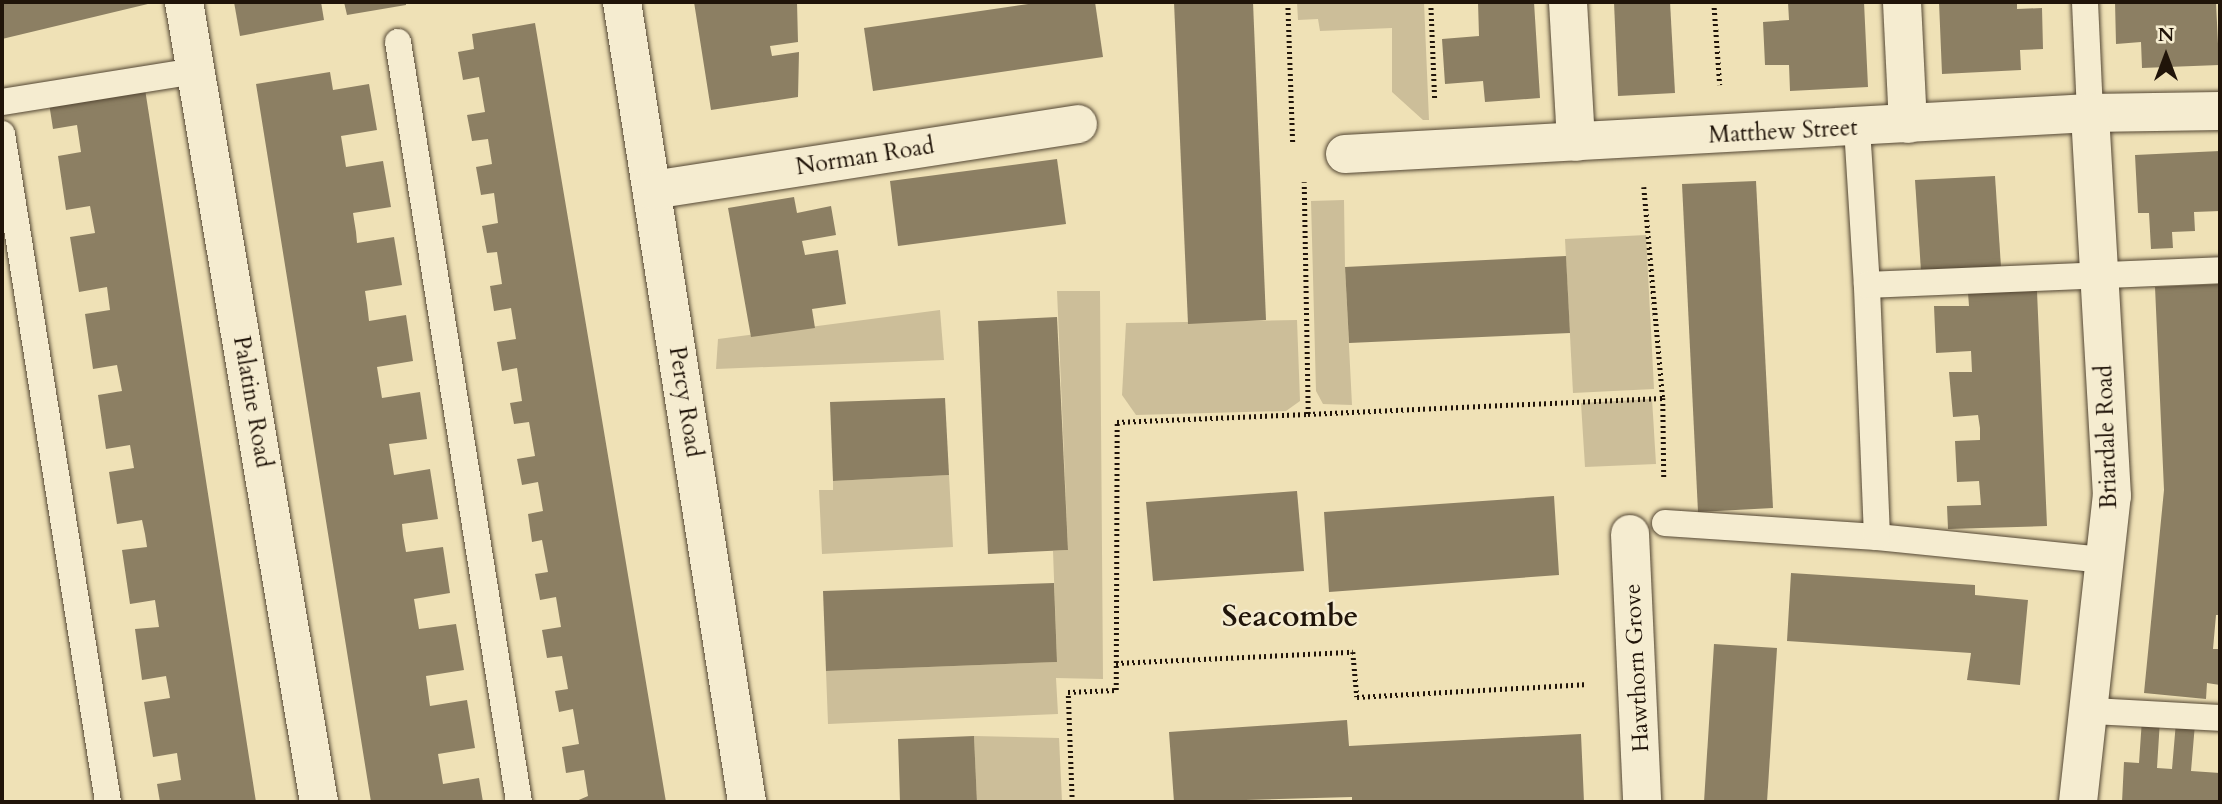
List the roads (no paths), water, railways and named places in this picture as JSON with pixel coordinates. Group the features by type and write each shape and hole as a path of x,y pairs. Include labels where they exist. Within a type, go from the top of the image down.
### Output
{"street":[{"name":"Palatine Road","path":"184,2 319,802"},
{"name":"Percy Road","path":"622,2 747,802"},
{"path":"1568,2 1576,142"},
{"path":"1902,2 1908,124"},
{"name":"Matthew Street","path":"1345,154 1640,141 2090,113 2220,111"},
{"name":"Briardale Road","path":"2078,802 2092,711 2112,496 2090,113"},
{"name":"Norman Road","path":"652,190 1078,124"},
{"name":"Hawthorn Grove","path":"1642,802 1640,681 1648,529"}],"lane":[{"path":"2085,2 2090,113"},
{"path":"398,42 520,802"},
{"path":"2,102 196,71"},
{"path":"1857,128 1867,285 1877,537"},
{"path":"2,134 108,802"},
{"path":"1867,285 2220,270"},
{"path":"1648,529 1877,537 2105,560"},
{"path":"2092,711 2220,718"}],"district":[{"name":"Seacombe","path":"1290,617"}]}
